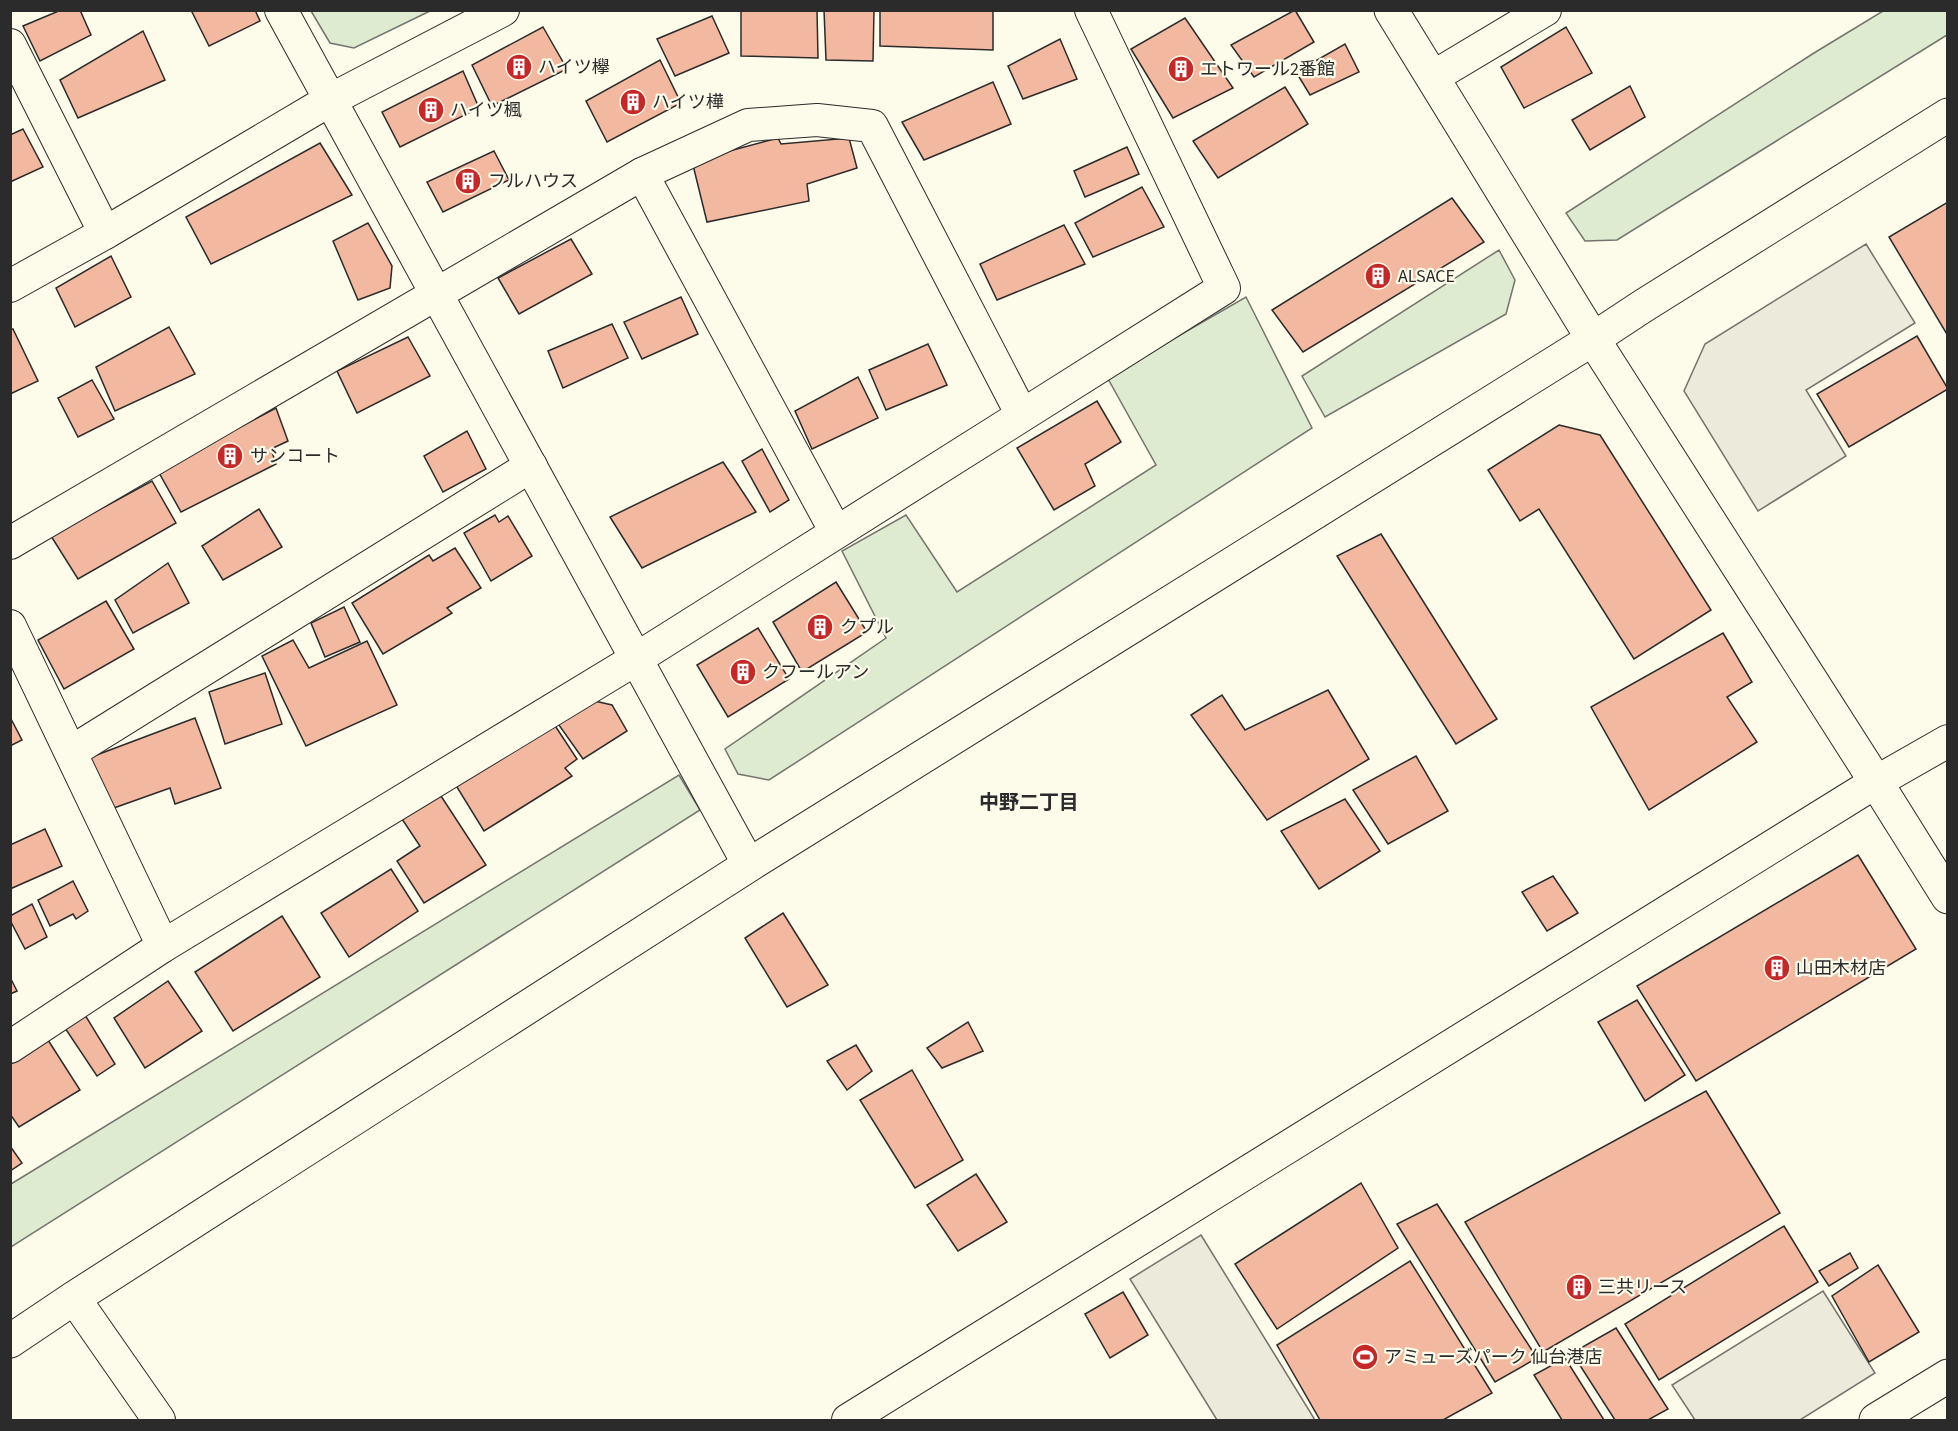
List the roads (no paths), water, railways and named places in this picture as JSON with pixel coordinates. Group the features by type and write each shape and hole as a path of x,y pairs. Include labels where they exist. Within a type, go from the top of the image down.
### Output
{"street":[{"path":"281,10 749,865"},
{"path":"10,286 105,233 330,100 503,10"},
{"path":"10,1047 163,945 636,659 1224,288 1091,10"},
{"path":"1391,10 1593,339 1947,897"},
{"path":"1432,77 1545,10"},
{"path":"10,45 105,233"},
{"path":"10,1341 749,865 1593,339 1947,115"},
{"path":"10,543 642,174 748,125 817,120 872,126 1022,415"},
{"path":"642,174 836,532"},
{"path":"71,752 531,466"},
{"path":"10,626 163,945"},
{"path":"848,1420 1876,782 1947,741"},
{"path":"74,1298 159,1420"},
{"path":"1876,1420 1947,1376"}],"place":[{"name":"ハイツ欅","path":"519,67"},
{"name":"エトワール2番館","path":"1181,69"},
{"name":"ハイツ樺","path":"633,102"},
{"name":"ハイツ楓","path":"431,110"},
{"name":"フルハウス","path":"468,181"},
{"name":"ALSACE","path":"1378,276"},
{"name":"サンコート","path":"230,456"},
{"name":"クプル","path":"820,627"},
{"name":"クフールアン","path":"743,672"},
{"name":"山田木材店","path":"1777,968"},
{"name":"三共リース","path":"1579,1287"},
{"name":"アミューズパーク 仙台港店","path":"1365,1357"}],"district":[{"name":"中野二丁目","path":"1029,802"}]}
